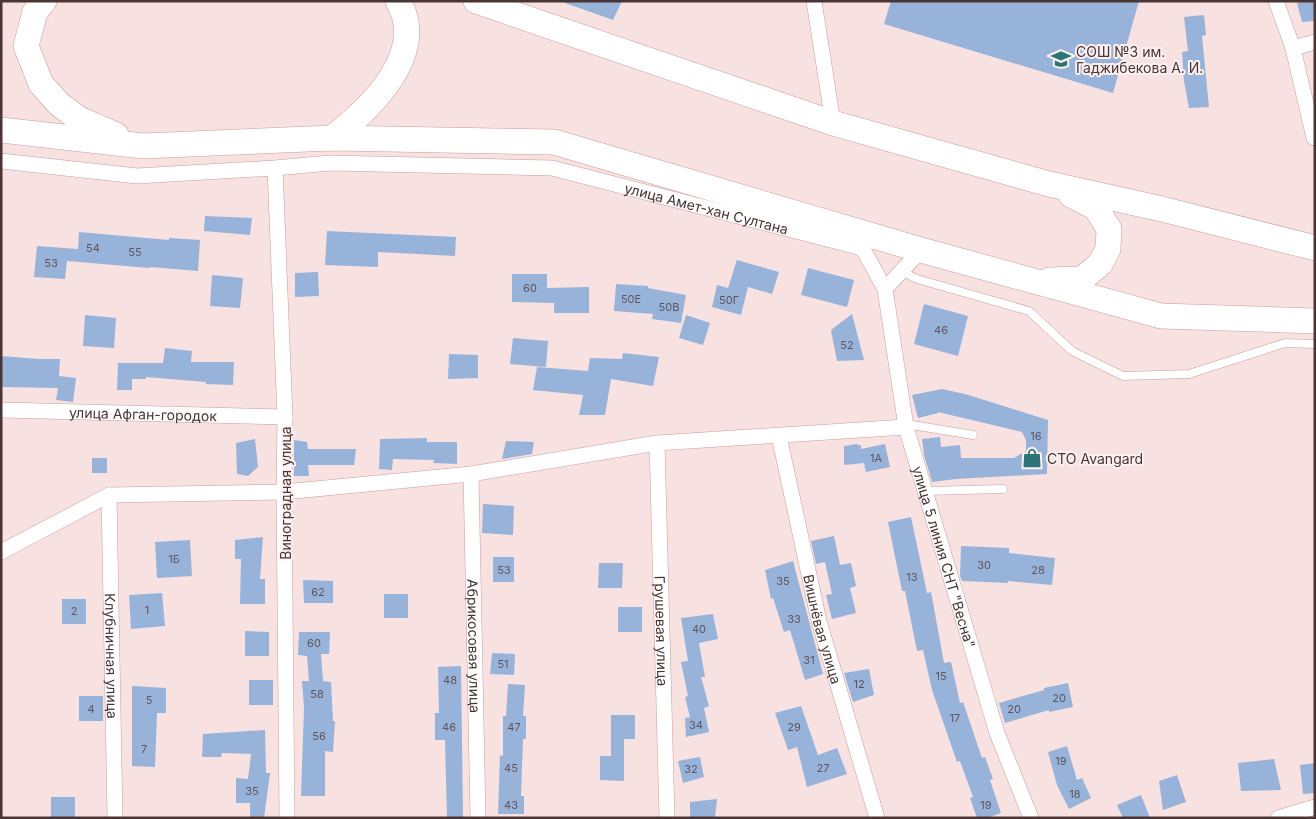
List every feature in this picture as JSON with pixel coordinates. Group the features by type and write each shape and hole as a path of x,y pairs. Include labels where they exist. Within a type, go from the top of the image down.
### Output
{"main road":[{"path":"44,1 35,12 26,46 40,84 59,104 79,119 143,146"},
{"path":"332,138 371,104 390,81 394,73 406,48 408,23 398,1"},
{"path":"476,1 833,123 1049,184 1162,209 1315,248"},
{"path":"1,130 143,146 332,138 554,142 858,239 920,250 1160,316 1315,321"},
{"path":"1030,280 1082,279 1100,264 1108,249 1109,229 1096,208 1049,184"}],"street":[{"path":"814,1 833,123"},
{"path":"1276,1 1293,48 1314,138"},
{"path":"1293,48 1315,42"},
{"name":"улица Амет-хан Султана","path":"1,161 137,176 330,163 552,168 858,239"},
{"name":"Виноградная улица","path":"275,168 286,417 284,492 287,818"},
{"name":"улица 5 линия СНТ \"Весна\"","path":"858,239 885,290 906,425 997,733 1031,818"},
{"path":"885,290 920,250"},
{"name":"улица Афган-городок","path":"1,410 286,417"},
{"path":"1,552 109,495 284,492 471,474 657,443 780,436 906,425"},
{"name":"Вишнёвая улица","path":"780,436 819,621 877,818"},
{"name":"Грушевая улица","path":"657,443 667,818"},
{"name":"Абрикосовая улица","path":"471,474 478,818"},
{"name":"Клубничная улица","path":"109,495 115,818"},
{"path":"1278,818 1310,811"}],"lane":[{"path":"901,271 917,279 1029,311 1072,351 1123,376 1189,374 1285,343 1315,344"},
{"path":"906,425 973,435"},
{"path":"926,491 1003,489"}],"building":[{"path":"565,1 622,1 613,20 565,3"},
{"name":"СОШ №3 им. Гаджибекова А. И.","path":"891,1 1139,1 1113,93 884,24"},
{"path":"1315,1 1315,21 1302,22 1297,3"},
{"path":"1204,15 1206,35 1202,36 1209,107 1189,108 1184,81 1182,52 1188,51 1184,17"},
{"path":"205,216 252,218 250,235 204,231"},
{"path":"327,231 456,237 455,256 378,252 378,267 325,265"},
{"path":"79,232 169,240 169,238 200,240 198,271 67,261 65,279 34,277 37,246 78,249"},
{"path":"737,260 779,272 772,294 748,287 741,315 712,307 717,285 728,288"},
{"path":"808,268 854,280 847,307 801,295"},
{"path":"318,272 319,296 295,297 295,273"},
{"path":"512,274 547,274 547,288 589,287 589,313 554,313 554,303 512,302"},
{"path":"212,275 243,278 240,308 210,306"},
{"path":"616,284 648,286 648,288 686,295 681,323 652,319 653,314 614,311"},
{"path":"924,304 968,316 958,356 914,344"},
{"path":"852,314 864,360 837,361 831,330"},
{"path":"85,315 116,318 114,348 83,346"},
{"path":"686,315 710,323 703,345 679,338"},
{"path":"513,338 548,341 546,367 510,364"},
{"path":"165,348 192,351 191,362 234,362 233,385 146,377 146,379 132,379 132,390 117,390 118,363 163,363"},
{"path":"623,353 659,357 653,386 611,379 605,415 579,415 583,395 533,390 537,367 588,371 590,358 622,359"},
{"path":"449,354 478,355 478,378 448,379"},
{"path":"1,356 60,359 59,376 76,378 73,402 56,400 58,388 1,387"},
{"path":"942,389 965,394 1048,420 1047,474 932,482 924,455 922,439 940,437 941,447 960,445 961,458 1014,458 1026,451 1026,440 1022,432 938,412 918,418 912,395"},
{"path":"427,438 427,442 457,442 457,464 433,463 434,460 393,459 392,470 379,469 380,439"},
{"path":"255,439 258,467 248,476 237,474 236,443"},
{"path":"294,440 307,442 308,449 356,449 354,465 308,465 309,476 294,476"},
{"path":"506,441 534,442 532,454 502,459"},
{"path":"885,444 890,467 866,472 864,463 844,465 844,446 861,445 861,449"},
{"path":"92,458 107,458 107,473 92,473"},
{"path":"483,504 514,506 513,535 482,533"},
{"path":"911,517 927,593 931,592 944,663 951,662 960,703 963,702 982,758 985,757 993,779 990,780 1001,813 987,818 977,818 970,798 973,797 960,761 957,762 932,690 923,650 917,651 888,522"},
{"path":"834,536 840,565 851,563 856,586 850,588 856,613 832,619 826,595 832,594 825,562 816,564 811,541"},
{"path":"263,537 260,579 265,579 265,604 240,604 241,559 235,559 235,540"},
{"path":"190,540 192,576 157,578 155,542"},
{"path":"961,546 1009,548 1009,553 1055,558 1052,585 1008,581 1008,583 962,581 960,576"},
{"path":"493,557 514,557 514,582 493,582"},
{"path":"793,561 823,674 805,680 790,630 784,632 773,598 771,599 765,570"},
{"path":"599,563 623,563 622,588 598,588"},
{"path":"303,580 333,581 333,603 304,603"},
{"path":"162,593 165,626 131,629 129,595"},
{"path":"384,594 408,594 408,618 384,618"},
{"path":"62,599 86,599 86,624 62,624"},
{"path":"618,607 642,607 642,632 618,632"},
{"path":"713,614 718,639 699,643 705,677 701,677 709,706 704,708 709,732 686,737 685,718 690,717 685,697 688,696 681,662 688,661 681,618"},
{"path":"245,631 269,632 269,656 245,656"},
{"path":"299,632 330,632 329,654 321,654 323,681 331,682 333,721 335,721 333,752 325,751 325,796 301,796 304,708 302,681 309,681 307,656 298,655"},
{"path":"492,653 515,654 514,675 490,674"},
{"path":"461,666 463,818 447,818 445,740 435,740 435,713 439,713 438,667"},
{"path":"869,669 874,695 853,702 844,673"},
{"path":"249,680 273,680 273,705 249,705"},
{"path":"1068,683 1073,707 1049,712 1049,710 1005,723 999,703 1044,690 1044,688"},
{"path":"508,684 525,685 523,716 526,716 526,739 523,739 521,796 524,796 524,814 498,814 500,755 503,756 503,716 506,716"},
{"path":"132,686 166,688 166,713 157,713 155,767 132,766"},
{"path":"79,696 103,696 103,721 79,721"},
{"path":"801,706 818,755 837,748 847,774 807,787 797,747 788,750 775,713"},
{"path":"611,715 635,715 635,739 624,739 624,781 600,780 600,756 611,756"},
{"path":"265,730 266,773 270,773 264,818 250,818 250,803 236,803 236,778 248,779 251,754 222,753 221,757 202,757 203,734"},
{"path":"1067,746 1077,780 1082,778 1091,798 1069,809 1057,785 1048,752"},
{"path":"700,757 704,777 683,783 678,761"},
{"path":"1274,759 1281,790 1241,791 1238,763"},
{"path":"1315,763 1315,793 1303,794 1300,765"},
{"path":"1177,775 1186,802 1163,810 1159,781"},
{"path":"1141,795 1150,818 1123,818 1117,805"},
{"path":"51,797 75,797 75,818 51,818"},
{"path":"717,799 715,818 690,818 690,802"}],"place":[{"name":"СОШ №3 им. Гаджибекова А. И.","path":"1061,59"},
{"name":"СТО Avangard","path":"1032,458"}]}
